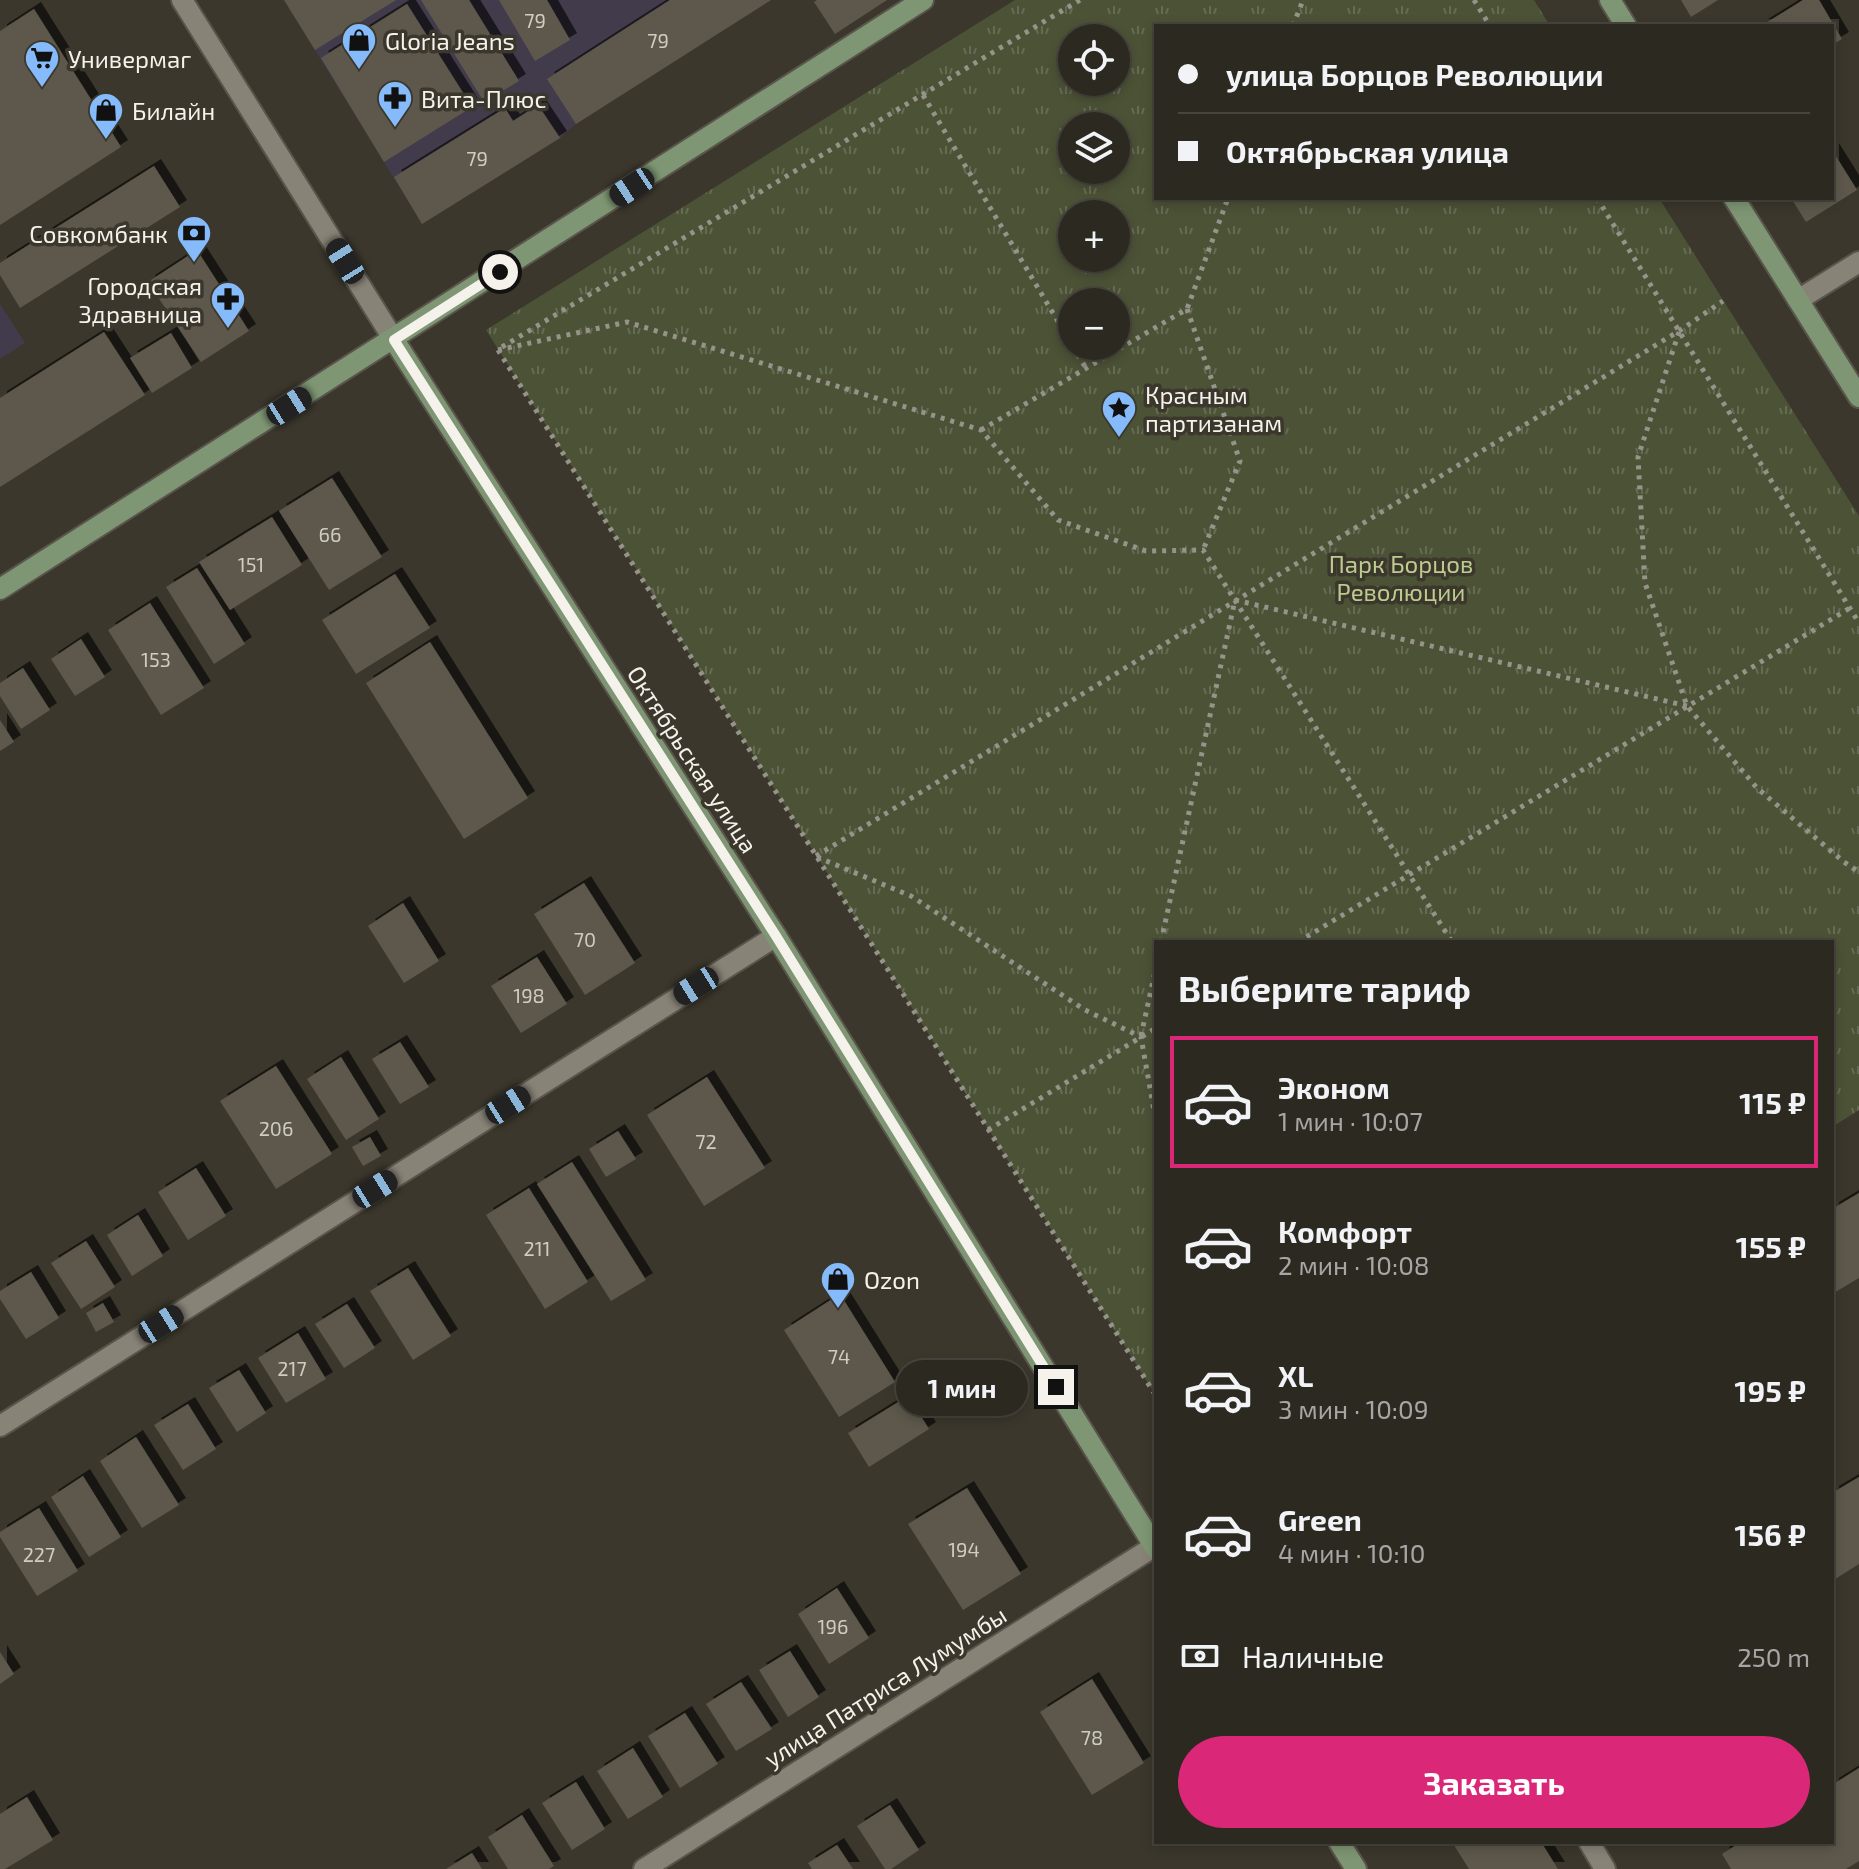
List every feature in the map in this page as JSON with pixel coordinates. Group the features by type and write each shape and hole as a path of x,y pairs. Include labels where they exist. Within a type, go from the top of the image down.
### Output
{"main road":[{"path":"0,589 923,0"},
{"path":"1610,0 1625,24"},
{"path":"1735,200 1859,397"},
{"name":"Октябрьская улица","path":"394,340 776,936 1154,1546"},
{"path":"1340,1844 1356,1869"}],"street":[{"name":"Октябрьская улица","path":"182,0 394,340"},
{"path":"1798,300 1859,262"},
{"path":"0,1426 776,936"},
{"name":"улица Патриса Лумумбы","path":"644,1869 1154,1549"},
{"path":"1590,1844 1605,1869"}],"path":[{"path":"498,350 1080,0"},
{"path":"1294,24 1303,0"},
{"path":"1474,0 1489,24"},
{"path":"923,95 1058,322"},
{"path":"981,430 1187,309 1227,200"},
{"path":"1598,200 1859,623"},
{"path":"816,856 1679,331 1723,301"},
{"path":"1187,309 1240,461 1203,550"},
{"path":"498,350 627,322 981,430 1058,520 1146,551 1203,550"},
{"path":"1679,331 1638,457 1645,583 1687,706 1757,788 1859,872"},
{"path":"498,350 1154,1393"},
{"path":"1081,360 1086,368"},
{"path":"1203,550 1451,940"},
{"path":"1235,600 1687,706"},
{"path":"1161,940 1235,600"},
{"path":"1301,940 1850,608"},
{"path":"816,856 911,896 1085,1010 1141,1037"},
{"path":"1154,976 1141,1037 1154,1111"},
{"path":"988,1130 1154,1029"}],"shaded area":[{"path":"284,0 771,0 422,224"},
{"path":"0,304 25,343 0,359"}],"green space":[{"name":"Парк Борцов Революции","path":"1015,0 1534,0 1549,24 1154,24 1154,200 1660,200 1859,516 1859,1110 1834,1126 1834,940 1154,940 1154,1393 486,330"}],"building":[{"path":"284,0 396,0 315,50"},
{"path":"421,0 469,0 519,81 484,102"},
{"path":"499,0 547,0 570,40 535,61"},
{"path":"670,0 771,0 576,124 547,79"},
{"path":"887,0 835,34 814,2"},
{"path":"1681,0 1718,0 1691,17"},
{"path":"1803,0 1819,0 1833,24 1764,24"},
{"path":"407,4 472,107 384,162 321,58"},
{"name":"Универмаг","path":"34,9 121,147 0,225 0,31"},
{"path":"1834,25 1842,39 1834,44"},
{"path":"538,105 560,138 422,224 394,177 505,108 513,121"},
{"path":"1834,153 1857,190 1806,222 1792,200 1834,200"},
{"path":"154,166 180,207 20,308 0,275 0,263"},
{"path":"197,250 249,331 201,362 148,282"},
{"path":"104,332 145,395 0,487 0,398"},
{"path":"171,333 192,368 152,393 130,358"},
{"path":"332,478 382,557 329,590 279,511"},
{"path":"272,517 302,565 230,610 199,562"},
{"path":"197,568 245,644 214,664 166,587"},
{"path":"395,574 430,628 356,674 322,620"},
{"path":"150,603 204,688 161,715 108,630"},
{"path":"81,639 105,677 75,696 51,659"},
{"path":"430,642 528,798 464,839 366,683"},
{"path":"23,668 50,710 21,729 0,696 0,683"},
{"path":"0,720 14,742 0,751"},
{"path":"584,883 635,963 585,995 534,914"},
{"path":"403,903 439,961 404,983 368,926"},
{"path":"537,957 567,1004 521,1033 491,986"},
{"path":"400,1042 429,1087 400,1104 372,1059"},
{"path":"341,1057 379,1119 346,1140 307,1079"},
{"path":"276,1066 332,1154 276,1189 220,1101"},
{"path":"707,1077 765,1168 704,1206 647,1115"},
{"path":"618,1131 636,1159 606,1177 589,1149"},
{"path":"370,1137 381,1156 363,1166 352,1147"},
{"path":"572,1162 646,1280 611,1301 537,1184"},
{"path":"196,1168 226,1216 188,1240 158,1192"},
{"path":"529,1188 588,1282 545,1309 486,1215"},
{"path":"1859,1193 1859,1278 1834,1293 1834,1208"},
{"path":"138,1215 163,1256 132,1276 107,1235"},
{"path":"86,1241 115,1287 81,1309 51,1263"},
{"path":"408,1268 451,1336 413,1360 370,1291"},
{"path":"31,1272 59,1318 26,1339 0,1299 0,1291"},
{"path":"840,1294 895,1382 839,1417 784,1330"},
{"path":"103,1303 114,1322 96,1332 86,1313"},
{"path":"347,1304 375,1348 344,1368 315,1324"},
{"path":"298,1333 326,1379 286,1403 258,1358"},
{"path":"239,1370 266,1413 237,1432 209,1388"},
{"path":"908,1396 929,1429 869,1467 848,1433"},
{"path":"188,1404 216,1449 183,1470 154,1425"},
{"path":"136,1437 179,1505 142,1528 100,1461"},
{"path":"83,1476 121,1537 89,1557 51,1497"},
{"path":"1859,1477 1859,1564 1834,1580 1834,1492"},
{"path":"967,1488 1021,1574 963,1610 908,1524"},
{"path":"39,1508 78,1571 37,1596 0,1537 0,1532"},
{"path":"837,1588 869,1638 829,1664 798,1614"},
{"path":"790,1651 819,1697 788,1717 759,1670"},
{"path":"0,1652 14,1674 0,1684"},
{"path":"1092,1679 1144,1763 1092,1795 1040,1712"},
{"path":"741,1682 772,1729 736,1751 706,1704"},
{"path":"685,1713 718,1764 680,1788 648,1736"},
{"path":"633,1748 663,1797 628,1819 597,1771"},
{"path":"1859,1768 1859,1861 1846,1869 1731,1869 1722,1854 1738,1844 1834,1844 1834,1784"},
{"path":"576,1782 605,1829 572,1850 542,1803"},
{"path":"27,1797 53,1840 5,1869 0,1869 0,1814"},
{"path":"890,1805 919,1850 891,1869 885,1869 857,1826"},
{"path":"522,1815 554,1866 549,1869 508,1869 488,1837"},
{"path":"1453,1844 1542,1844 1558,1869 1469,1869"},
{"path":"837,1845 853,1869 812,1869 808,1863"},
{"path":"472,1853 482,1869 446,1869"}],"place":[{"name":"Gloria Jeans","path":"359,71"},
{"name":"Универмаг","path":"42,89"},
{"name":"Вита-Плюс","path":"395,129"},
{"name":"Билайн","path":"106,141"},
{"name":"Совкомбанк","path":"194,264"},
{"name":"Городская Здравница","path":"228,330"},
{"name":"Красным партизанам","path":"1119,439"},
{"name":"Ozon","path":"838,1310"}],"route":[{"path":"500,272 394,340 776,936 1056,1387"}]}
